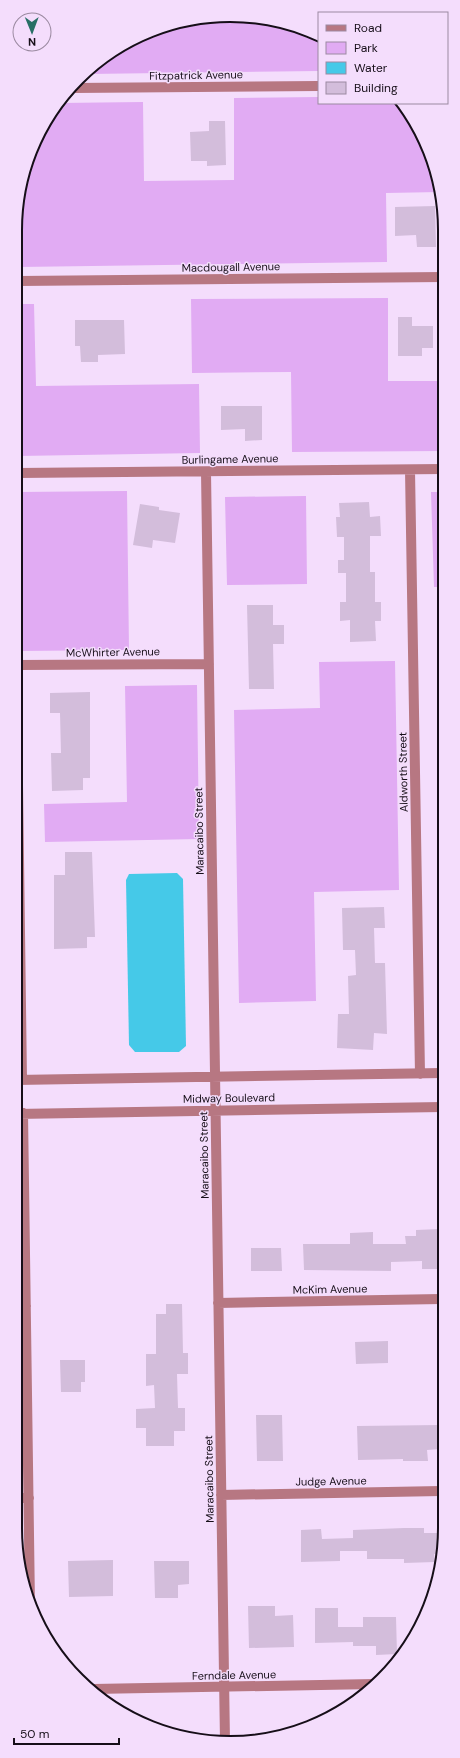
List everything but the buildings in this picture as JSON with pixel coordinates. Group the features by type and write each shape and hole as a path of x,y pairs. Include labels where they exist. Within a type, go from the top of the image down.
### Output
{"street":[{"name":"Fitzpatrick Avenue","path":"79,88 318,86"},
{"name":"Macdougall Avenue","path":"22,281 438,277"},
{"name":"Burlingame Avenue","path":"22,473 438,469"},
{"name":"Aldworth Street","path":"410,470 420,1074"},
{"name":"Maracaibo Street","path":"206,472 225,1736"},
{"name":"McWhirter Avenue","path":"22,665 209,664"},
{"name":"Midway Boulevard","path":"22,1080 438,1073"},
{"name":"Midway Boulevard","path":"22,1114 438,1107"},
{"name":"McKim Avenue","path":"218,1303 438,1299"},
{"path":"22,1330 29,1498 30,1585"},
{"name":"Judge Avenue","path":"221,1495 438,1491"},
{"path":"22,1498 29,1498"},
{"name":"Ferndale Avenue","path":"98,1689 367,1684"}],"green space":[{"path":"216,22 244,22 271,26 297,33 318,41 318,71 93,74 114,57 138,43 176,29"},
{"path":"318,97 318,104 396,104 417,138 427,163 434,192 386,193 387,262 22,267 22,216 29,176 43,138 65,103 143,102 144,181 234,180 234,98"},
{"path":"388,298 388,381 438,381 438,451 292,452 291,372 192,373 191,299"},
{"path":"22,304 34,304 36,386 199,384 200,453 22,456"},
{"path":"127,491 129,650 22,651 22,492"},
{"path":"431,492 438,492 438,587 434,587"},
{"path":"306,496 307,584 227,585 225,497"},
{"path":"395,661 399,890 314,892 316,1001 239,1003 234,710 320,708 319,662"},
{"path":"197,685 199,839 45,842 44,804 127,802 125,686"}],"water":[{"path":"177,873 183,879 186,1046 179,1052 135,1052 129,1045 126,880 129,874"}]}
